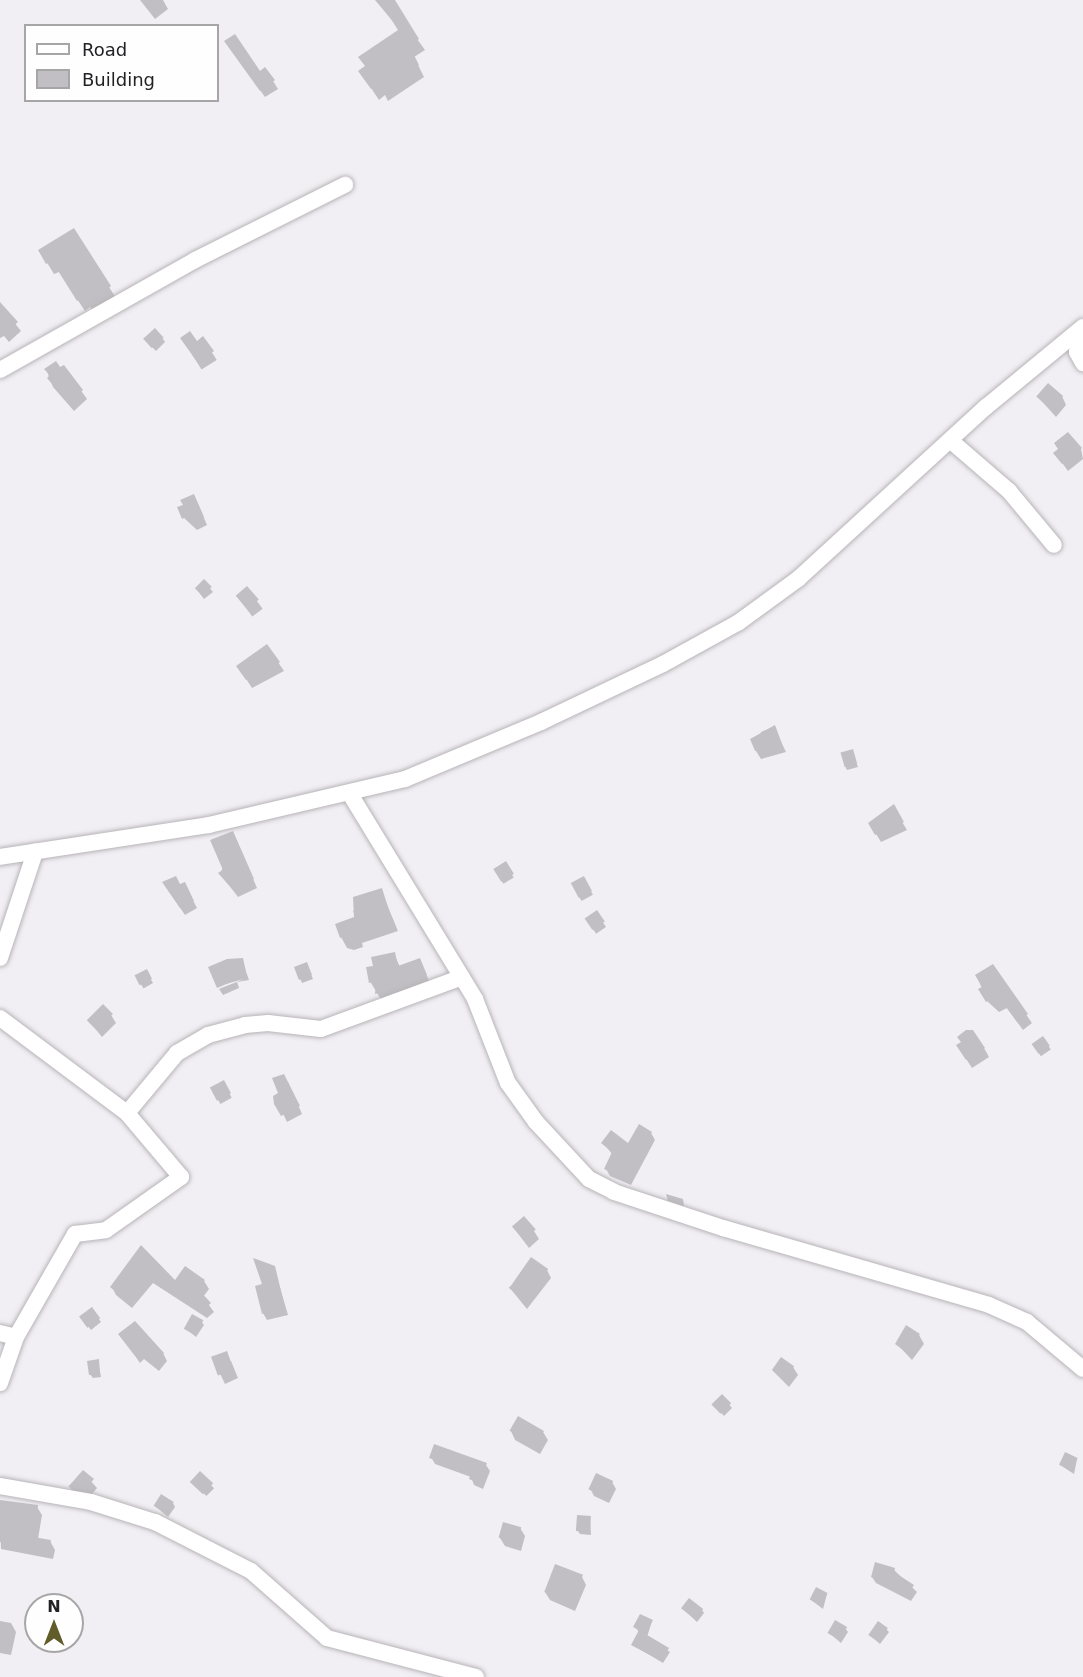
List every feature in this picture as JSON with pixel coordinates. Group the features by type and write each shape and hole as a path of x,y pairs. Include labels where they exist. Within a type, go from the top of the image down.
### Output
{"street":[{"path":"0,370 195,260 345,185"},
{"path":"0,857 209,825 350,794 405,779 541,722 730,627 798,579 951,441 1083,327"},
{"path":"1083,336 1077,352 1083,363"},
{"path":"951,441 1009,491 1054,545"},
{"path":"350,794 462,977 485,1021 508,1083 536,1122 594,1182 623,1196 781,1246 989,1305 1027,1322 1083,1369"},
{"path":"0,958 35,852"},
{"path":"127,1113 177,1053 208,1035 268,1023 321,1029 462,977"},
{"path":"0,1018 127,1113 181,1177 106,1230 75,1234 8,1335 0,1383"},
{"path":"0,1486 102,1505 155,1522 251,1571 327,1638 476,1677"}],"building":[{"path":"379,0 395,0 419,39 409,45 419,65 381,91 377,85 371,89 358,71 365,66 358,57 398,30"},
{"path":"235,34 260,71 265,67 275,80 260,91 224,41"},
{"path":"74,228 111,286 88,304 83,297 77,301 52,261 46,264 38,250"},
{"path":"0,302 18,322 0,338"},
{"path":"155,328 164,338 152,348 143,339"},
{"path":"190,331 197,341 203,336 214,351 198,363 180,338"},
{"path":"56,361 60,367 64,365 83,390 68,403 47,378 50,375 44,369"},
{"path":"1048,383 1063,396 1051,410 1036,397"},
{"path":"1068,432 1082,448 1062,464 1053,453 1058,449 1054,443"},
{"path":"194,494 204,517 191,523 188,516 182,519 177,507 183,505 180,500"},
{"path":"204,579 212,587 203,596 195,588"},
{"path":"247,586 259,600 247,609 236,596"},
{"path":"267,644 280,662 246,680 236,666"},
{"path":"775,725 782,744 755,751 750,739"},
{"path":"853,749 857,763 845,767 841,753"},
{"path":"894,804 904,822 875,835 868,823"},
{"path":"233,831 254,879 233,890 218,873 223,870 210,840"},
{"path":"506,861 514,874 501,882 493,869"},
{"path":"176,876 180,884 185,882 194,901 180,908 162,882"},
{"path":"584,876 592,891 579,898 571,883"},
{"path":"382,888 392,920 357,932 358,935 346,940 345,936 340,938 335,924 354,917 353,897"},
{"path":"597,910 605,922 592,930 585,918"},
{"path":"395,952 398,966 420,958 427,975 402,984 402,988 375,994 376,982 369,983 366,967 373,966 371,957"},
{"path":"243,958 246,972 234,975 236,980 217,988 208,967 227,959"},
{"path":"307,962 312,975 299,980 294,967"},
{"path":"993,964 1028,1014 1017,1022 1001,1000 994,1005 990,999 986,1002 978,989 982,987 975,975"},
{"path":"147,969 152,979 140,985 135,975"},
{"path":"103,1004 113,1014 97,1030 87,1020"},
{"path":"966,1030 973,1030 985,1048 966,1060 956,1045 961,1042 957,1037"},
{"path":"1043,1036 1050,1046 1038,1054 1032,1044"},
{"path":"284,1074 300,1106 281,1116 274,1104 273,1096 278,1093 272,1078"},
{"path":"224,1080 231,1093 217,1101 210,1088"},
{"path":"639,1124 652,1132 627,1179 604,1169 612,1152 601,1143 611,1130 628,1143"},
{"path":"524,1216 536,1230 524,1240 512,1226"},
{"path":"141,1245 175,1280 185,1266 205,1280 198,1289 211,1303 202,1311 148,1276 127,1301 110,1287"},
{"path":"531,1257 548,1269 526,1300 509,1288"},
{"path":"253,1258 275,1266 285,1308 262,1314 255,1286 262,1284"},
{"path":"92,1307 100,1318 87,1328 79,1316"},
{"path":"192,1314 203,1320 195,1335 184,1329"},
{"path":"135,1321 164,1353 154,1364 139,1352 135,1356 118,1334"},
{"path":"906,1325 920,1334 907,1353 895,1344"},
{"path":"227,1351 234,1370 218,1376 211,1357"},
{"path":"781,1357 794,1366 785,1379 772,1370"},
{"path":"99,1359 100,1374 89,1375 87,1361"},
{"path":"722,1394 731,1403 721,1414 711,1405"},
{"path":"518,1416 544,1431 535,1446 509,1431"},
{"path":"434,1444 487,1463 479,1483 469,1479 471,1473 429,1458"},
{"path":"1065,1452 1078,1458 1072,1471 1059,1465"},
{"path":"83,1470 94,1479 84,1490 68,1487"},
{"path":"200,1471 213,1483 203,1494 190,1482"},
{"path":"596,1473 613,1481 606,1497 588,1489"},
{"path":"161,1494 174,1502 166,1514 154,1506"},
{"path":"0,1500 38,1505 33,1537 51,1540 48,1552 0,1542"},
{"path":"577,1515 591,1516 590,1532 576,1531"},
{"path":"503,1522 521,1527 517,1543 499,1537"},
{"path":"875,1562 895,1568 894,1572 914,1585 907,1596 871,1577"},
{"path":"555,1564 583,1575 572,1603 544,1592"},
{"path":"816,1587 828,1593 821,1605 810,1599"},
{"path":"689,1598 703,1609 695,1619 681,1608"},
{"path":"640,1614 653,1620 646,1634 642,1632 669,1648 661,1661 631,1645 639,1630 633,1627"},
{"path":"835,1620 847,1627 840,1640 828,1633"},
{"path":"878,1621 888,1628 878,1642 868,1635"}]}
